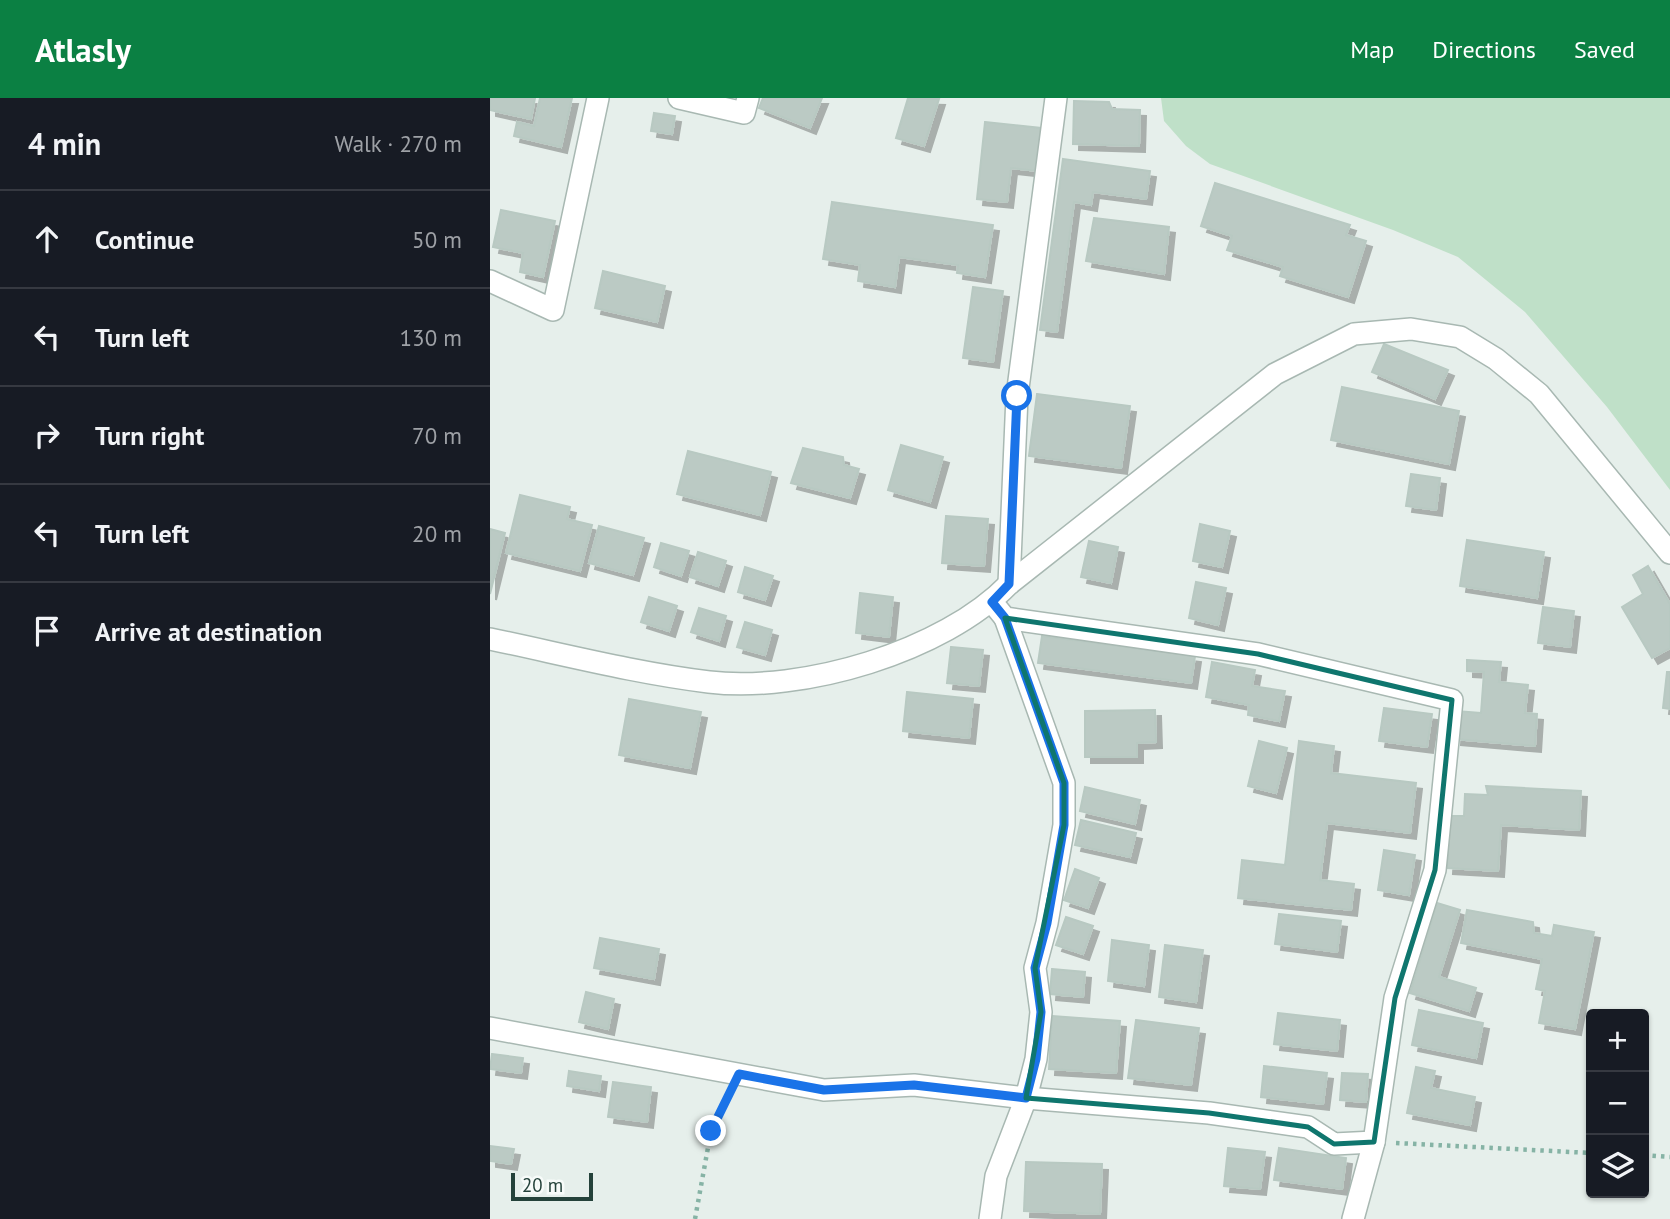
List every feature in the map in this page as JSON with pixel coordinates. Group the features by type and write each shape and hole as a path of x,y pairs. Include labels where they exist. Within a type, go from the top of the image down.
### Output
{"street":[{"path":"490,281 553,310 598,98"},
{"path":"679,98 744,113 748,98"},
{"path":"1009,584 1017,396 1056,98"},
{"path":"490,639 711,682 817,676 891,657 945,631 992,602 1009,584 1275,374 1354,334 1411,329 1460,337 1496,359 1539,394 1670,553"},
{"path":"990,1219 996,1176 1026,1098 1036,1059 1041,1012 1035,968 1047,923 1064,825 1064,783 1005,618 992,602"},
{"path":"1005,618 1258,654 1452,700 1436,870 1395,998 1374,1142 1353,1219"},
{"path":"490,1028 824,1090 914,1085 1209,1114 1308,1127 1334,1144 1374,1142"}],"path":[{"path":"695,1219 711,1131 739,1074"},
{"path":"1374,1142 1586,1153"},
{"path":"1649,1155 1670,1157"}],"highlighted area":[{"path":"1005,618 1258,654 1452,700 1435,870 1395,998 1374,1142 1334,1144 1308,1127 1209,1113 1026,1098 1041,1012 1035,968 1064,825 1064,783"}],"green space":[{"path":"1161,98 1670,98 1670,490 1607,407 1525,312 1458,257 1393,230 1210,164 1186,146 1164,121"}],"building":[{"path":"490,98 535,98 531,119 490,110"},
{"path":"540,98 572,98 561,147 514,136 517,122 534,126"},
{"path":"763,98 822,98 810,128 759,108"},
{"path":"908,98 939,99 924,146 896,138"},
{"path":"1074,101 1109,102 1112,109 1140,110 1139,146 1073,144"},
{"path":"654,113 675,116 672,134 651,131"},
{"path":"985,122 1041,128 1037,171 1011,168 1007,202 977,199"},
{"path":"1063,159 1150,171 1146,199 1093,192 1091,205 1074,202 1057,332 1040,330"},
{"path":"1215,183 1350,225 1346,235 1366,241 1348,297 1280,276 1283,267 1227,250 1232,236 1201,226"},
{"path":"832,202 993,225 985,277 957,273 958,265 899,257 895,287 858,281 860,265 823,259"},
{"path":"501,210 555,221 543,277 520,272 523,253 493,247"},
{"path":"1094,218 1169,227 1164,274 1086,261"},
{"path":"603,271 665,286 657,322 595,308"},
{"path":"973,287 1003,291 993,362 963,358"},
{"path":"1384,344 1448,370 1435,399 1372,372"},
{"path":"1342,387 1459,411 1449,464 1331,440"},
{"path":"1037,394 1130,406 1121,468 1029,456"},
{"path":"901,445 943,457 930,502 888,490"},
{"path":"803,448 843,457 844,465 859,469 850,498 791,483"},
{"path":"688,451 771,472 760,515 677,494"},
{"path":"1411,474 1440,478 1436,510 1406,506"},
{"path":"520,495 570,507 567,519 592,525 580,571 506,553"},
{"path":"946,516 988,519 984,566 942,563"},
{"path":"1200,524 1230,531 1222,567 1193,561"},
{"path":"599,526 644,538 633,575 589,563"},
{"path":"490,529 505,533 490,594"},
{"path":"1467,540 1544,552 1537,598 1460,586"},
{"path":"1089,541 1118,547 1111,583 1081,577"},
{"path":"661,543 689,551 681,576 654,567"},
{"path":"698,552 726,561 718,586 690,577"},
{"path":"1648,566 1670,604 1670,648 1652,658 1622,607 1643,594 1633,575"},
{"path":"745,567 773,576 765,600 738,592"},
{"path":"1196,582 1226,588 1218,625 1189,618"},
{"path":"860,593 893,597 889,637 856,633"},
{"path":"649,597 677,606 669,631 641,622"},
{"path":"1543,607 1574,611 1570,647 1538,643"},
{"path":"699,608 726,616 719,641 691,632"},
{"path":"745,622 772,630 765,655 737,647"},
{"path":"1042,636 1195,656 1191,683 1038,663"},
{"path":"951,647 983,650 979,686 947,683"},
{"path":"1467,660 1501,662 1499,682 1528,685 1525,713 1537,714 1535,746 1455,739 1457,711 1481,713 1484,672 1467,671"},
{"path":"1212,662 1255,670 1252,686 1285,691 1279,721 1248,715 1249,705 1206,697"},
{"path":"1667,672 1670,672 1670,709 1663,708"},
{"path":"907,692 973,699 969,738 903,731"},
{"path":"629,699 701,712 690,768 619,755"},
{"path":"1384,708 1432,714 1427,747 1379,741"},
{"path":"1155,710 1156,742 1137,743 1137,757 1085,757 1085,711"},
{"path":"1259,741 1287,748 1276,793 1248,786"},
{"path":"1299,741 1334,746 1331,773 1416,783 1410,833 1327,823 1320,880 1354,884 1351,910 1238,898 1242,860 1285,865"},
{"path":"1486,786 1581,791 1579,830 1501,825 1498,871 1447,868 1450,816 1464,816 1465,794 1488,795"},
{"path":"1085,787 1140,800 1135,824 1080,811"},
{"path":"1081,820 1136,833 1130,857 1075,845"},
{"path":"1384,850 1415,855 1409,895 1378,890"},
{"path":"1075,869 1099,878 1088,908 1064,900"},
{"path":"1437,903 1460,910 1439,977 1476,988 1469,1011 1410,993"},
{"path":"1467,910 1533,922 1534,933 1552,936 1554,925 1594,932 1575,1029 1539,1023 1545,991 1536,989 1542,959 1461,943"},
{"path":"1279,914 1341,921 1337,952 1275,944"},
{"path":"1066,917 1093,926 1083,954 1056,945"},
{"path":"600,938 659,949 654,979 594,968"},
{"path":"1112,940 1149,945 1144,986 1108,981"},
{"path":"1165,945 1203,950 1196,1002 1159,997"},
{"path":"1052,969 1085,972 1083,997 1050,994"},
{"path":"586,992 614,999 608,1029 579,1022"},
{"path":"1419,1010 1483,1023 1476,1058 1412,1045"},
{"path":"1278,1013 1340,1020 1337,1051 1274,1044"},
{"path":"1052,1016 1120,1021 1116,1073 1049,1069"},
{"path":"1136,1020 1199,1028 1191,1085 1128,1078"},
{"path":"492,1054 523,1058 521,1073 490,1069"},
{"path":"1264,1066 1327,1073 1323,1104 1261,1097"},
{"path":"1416,1067 1435,1071 1431,1088 1475,1097 1470,1125 1407,1113"},
{"path":"569,1071 601,1076 599,1091 567,1086"},
{"path":"1342,1073 1368,1074 1366,1102 1340,1100"},
{"path":"613,1082 651,1087 647,1122 608,1117"},
{"path":"490,1146 514,1149 511,1164 490,1161"},
{"path":"1228,1148 1265,1152 1260,1189 1224,1186"},
{"path":"1279,1148 1346,1158 1342,1189 1274,1180"},
{"path":"1026,1162 1102,1164 1100,1214 1024,1211"}],"route":[{"path":"711,1131 739,1074 824,1090 914,1085 1026,1098 1036,1059 1041,1012 1035,968 1047,923 1064,825 1064,783 1005,618 992,602 1009,584 1017,396"}]}
